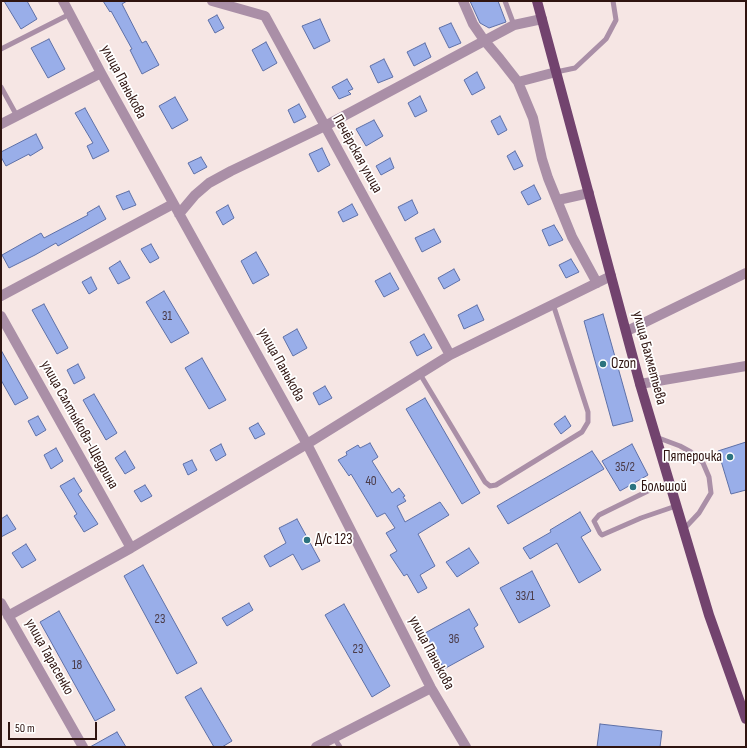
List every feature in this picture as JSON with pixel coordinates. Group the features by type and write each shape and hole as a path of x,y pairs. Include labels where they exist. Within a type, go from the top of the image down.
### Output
{"main road":[{"name":"улица Бахметьева","path":"537,1 627,331 640,384 709,614 746,719"}],"street":[{"name":"улица Панькова","path":"64,1 100,74 307,444 431,688 466,747"},
{"name":"Печёрская улица","path":"212,1 265,16 450,355"},
{"path":"463,1 473,24 518,82 534,118 542,159 548,178 572,237 597,283"},
{"path":"179,214 209,183 325,126 514,25 542,19"},
{"path":"518,82 556,72"},
{"path":"1,124 100,74"},
{"path":"558,200 589,193"},
{"path":"1,296 173,204"},
{"path":"627,331 746,273"},
{"path":"8,616 131,548 307,444 450,355 611,276"},
{"name":"улица Салтыкова-Щедрина","path":"1,316 131,548"},
{"path":"640,384 746,366"},
{"name":"улица Тарасенко","path":"1,603 83,747"},
{"path":"316,747 431,688"}],"lane":[{"path":"505,1 514,25"},
{"path":"556,72 575,68 606,39 616,20 613,1"},
{"path":"1,50 70,14"},
{"path":"1,87 17,116"},
{"path":"420,374 485,482 490,486 496,485 582,432 588,422 588,412 553,304"},
{"path":"656,437 691,452 703,463 709,477 710,494 700,513 684,530"},
{"path":"670,484 654,488 599,515 594,522 602,535 641,518 676,506"},
{"path":"334,738 340,747"}],"building":[{"path":"4,1 27,1 37,19 21,29"},
{"path":"103,1 127,1 122,4 142,43 146,41 159,65 142,74 130,50 132,49 111,11 110,12"},
{"path":"470,1 498,1 506,22 489,28 480,23"},
{"path":"217,15 224,28 215,33 208,20"},
{"path":"320,19 330,41 314,49 302,26"},
{"path":"451,23 461,43 449,48 439,28"},
{"path":"49,39 65,69 48,78 31,48"},
{"path":"266,42 277,63 263,71 252,50"},
{"path":"425,43 431,57 414,66 407,52"},
{"path":"384,59 393,77 378,83 370,66"},
{"path":"477,72 485,88 472,95 464,80"},
{"path":"347,79 353,89 348,91 351,94 339,99 332,87"},
{"path":"420,96 427,111 415,117 408,103"},
{"path":"175,97 188,120 172,129 159,106"},
{"path":"299,104 306,117 294,123 288,110"},
{"path":"85,108 109,151 93,159 87,146 93,143 75,113"},
{"path":"500,116 507,130 498,135 491,121"},
{"path":"374,120 383,136 366,146 356,129"},
{"path":"36,134 43,148 30,156 29,154 6,166 1,157 1,152"},
{"path":"322,148 330,165 318,172 309,154"},
{"path":"515,151 523,166 514,170 507,156"},
{"path":"201,157 207,167 194,174 188,163"},
{"path":"390,158 394,168 381,175 376,166"},
{"path":"534,185 541,199 528,205 521,192"},
{"path":"129,191 136,205 123,210 116,196"},
{"path":"412,200 418,213 405,221 398,207"},
{"path":"352,204 358,215 343,222 338,212"},
{"path":"228,205 234,218 223,225 216,212"},
{"path":"99,206 106,219 58,246 56,243 9,268 2,255 41,233 44,238 88,215 87,213"},
{"path":"554,225 563,240 549,246 542,230"},
{"path":"434,229 441,242 422,252 415,238"},
{"path":"151,244 159,258 150,263 141,249"},
{"path":"256,252 269,275 253,284 241,261"},
{"path":"571,259 579,272 566,278 559,265"},
{"path":"120,261 130,278 118,284 109,268"},
{"path":"454,269 460,280 444,289 438,278"},
{"path":"390,273 399,289 384,297 375,281"},
{"path":"91,277 97,289 89,294 82,282"},
{"path":"164,291 189,333 171,343 146,302"},
{"path":"44,304 68,348 57,354 32,310"},
{"path":"477,305 484,320 464,329 458,315"},
{"path":"603,314 633,421 613,426 584,321"},
{"path":"297,329 307,348 293,356 283,337"},
{"path":"424,334 432,348 417,356 410,342"},
{"path":"1,350 28,398 15,405 1,380"},
{"path":"202,358 226,400 209,409 185,368"},
{"path":"78,364 85,378 74,384 67,370"},
{"path":"325,386 332,398 319,405 313,393"},
{"path":"94,394 117,433 106,440 83,400"},
{"path":"425,398 480,493 462,504 406,409"},
{"path":"38,416 46,430 36,436 28,421"},
{"path":"565,416 571,426 561,434 554,424"},
{"path":"258,423 265,434 255,439 249,428"},
{"path":"746,442 746,490 731,494 718,451"},
{"path":"370,443 378,457 372,461 392,493 399,488 405,496 403,497 406,501 397,506 405,522 440,502 449,515 418,534 435,566 420,575 427,588 418,593 407,574 404,576 390,555 397,551 386,533 395,528 385,513 377,517 351,474 349,476 338,460 347,455 346,452 358,445 360,448"},
{"path":"221,444 226,455 216,461 210,450"},
{"path":"632,444 648,475 620,491 602,461"},
{"path":"56,448 63,461 51,469 44,455"},
{"path":"125,451 135,468 125,474 115,458"},
{"path":"592,451 604,469 508,524 497,506"},
{"path":"192,460 197,470 188,475 183,464"},
{"path":"74,478 82,491 78,494 98,524 84,532 74,516 77,514 60,486"},
{"path":"145,485 152,496 141,502 134,491"},
{"path":"580,512 591,531 581,537 601,570 579,583 557,543 530,559 523,548 551,532 550,530"},
{"path":"7,515 16,529 1,537 1,519"},
{"path":"297,519 320,561 302,570 293,554 270,567 264,556 286,543 279,528"},
{"path":"26,544 36,560 22,568 12,553"},
{"path":"469,548 479,563 457,577 446,562"},
{"path":"143,565 197,663 177,674 124,576"},
{"path":"532,571 550,606 519,623 500,588"},
{"path":"249,603 253,610 227,626 222,618"},
{"path":"344,604 390,686 372,697 325,615"},
{"path":"469,609 478,625 474,628 484,647 444,669 425,633"},
{"path":"59,611 115,710 95,721 40,622"},
{"path":"201,688 232,741 222,747 214,747 185,697"},
{"path":"600,724 662,731 660,747 597,747"},
{"path":"117,732 126,747 90,747"}],"place":[{"name":"Ozon","path":"603,364"},
{"name":"Пятерочка","path":"730,457"},
{"name":"Большой","path":"633,487"},
{"name":"Д/с 123","path":"307,540"}]}
